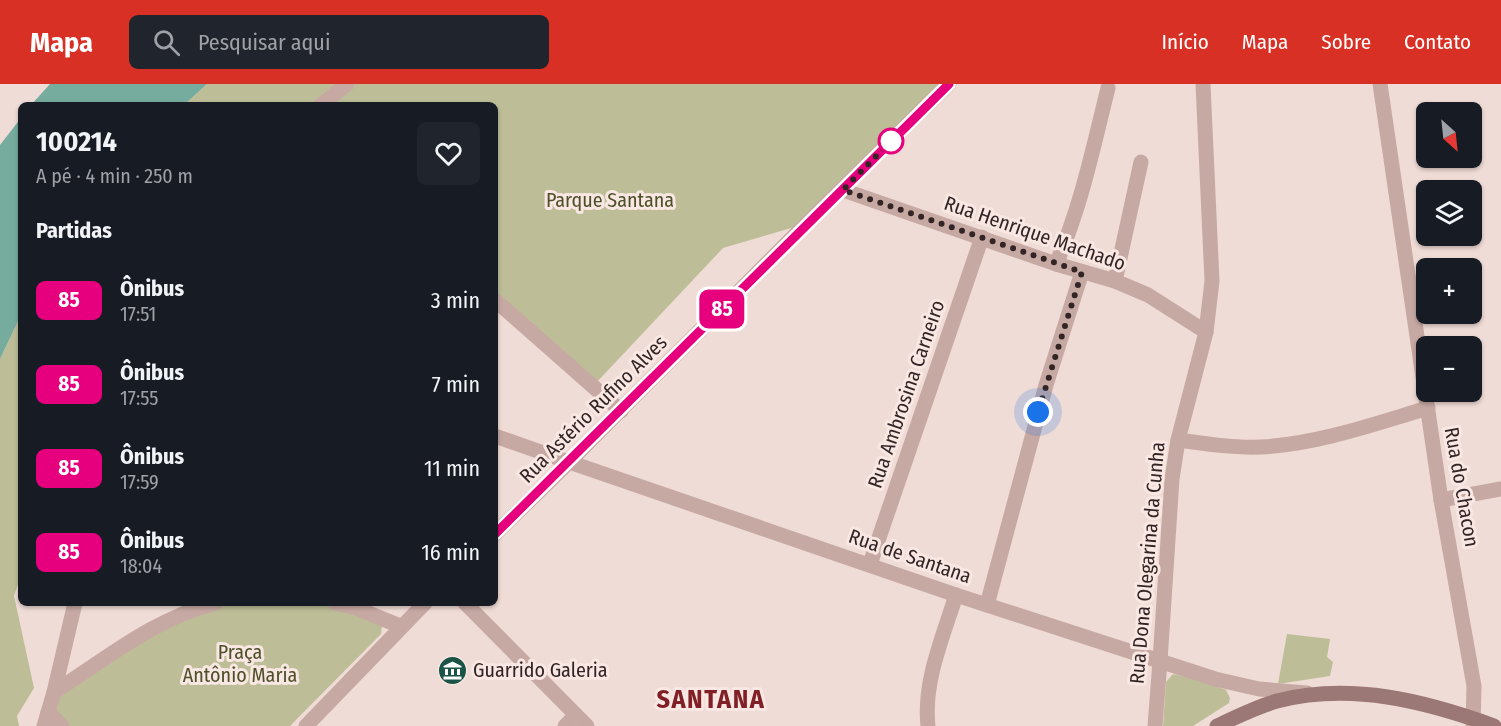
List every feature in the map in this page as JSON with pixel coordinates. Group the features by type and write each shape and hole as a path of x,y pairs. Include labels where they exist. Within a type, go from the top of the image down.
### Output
{"main road":[{"path":"1217,726 1277,701 1316,694 1374,694 1400,698 1474,722 1494,726"}],"street":[{"path":"325,102 347,84"},
{"name":"Rua Astério Rufino Alves","path":"498,531 949,84"},
{"name":"Rua Dona Olegarina da Cunha","path":"1155,726 1172,479 1178,440 1206,332 1212,280 1203,84"},
{"name":"Rua do Chacon","path":"1380,84 1441,500 1474,686 1474,722"},
{"path":"1056,264 1082,195 1108,88"},
{"path":"1115,281 1141,162"},
{"name":"Rua Henrique Machado","path":"843,190 1056,264 1115,281 1148,295 1206,332"},
{"name":"Rua Ambrosina Carneiro","path":"870,564 982,237"},
{"path":"987,605 1038,412 1082,272"},
{"path":"498,303 621,411"},
{"path":"1178,440 1240,447 1281,445 1356,429 1428,408"},
{"name":"Rua de Santana","path":"498,437 956,595 1215,679 1259,689 1316,694"},
{"path":"1441,500 1501,489"},
{"path":"928,726 926,709 929,686 956,595"},
{"path":"62,726 46,719 74,606"},
{"path":"54,692 149,629 174,616 206,606"},
{"path":"348,606 400,626"},
{"path":"306,726 421,606"},
{"path":"468,606 581,720 565,726"}],"green space":[{"name":"Parque Santana","path":"207,84 953,84 805,224 723,248 596,383 498,298 498,102 187,102"},
{"path":"18,321 18,584 14,596 34,688 17,716 19,726 0,726 0,359"},
{"name":"Praça Antônio Maria","path":"212,606 334,606 366,615 382,624 381,634 290,726 65,726 55,714 58,697 118,652"},
{"path":"1287,634 1330,639 1327,657 1333,662 1330,676 1278,684"},
{"path":"1173,674 1226,690 1230,698 1229,703 1193,726 1163,726 1166,682"}],"water":[{"path":"50,84 207,84 187,102 34,102"},
{"path":"18,122 18,321 0,359 0,145"}],"bus line":[{"name":"85","path":"498,531 949,84"}],"place":[{"name":"Guarrido Galeria","path":"452,670"}],"district":[{"name":"SANTANA","path":"711,699"}],"route":[{"path":"891,141 843,190 1082,272 1038,412"}]}
